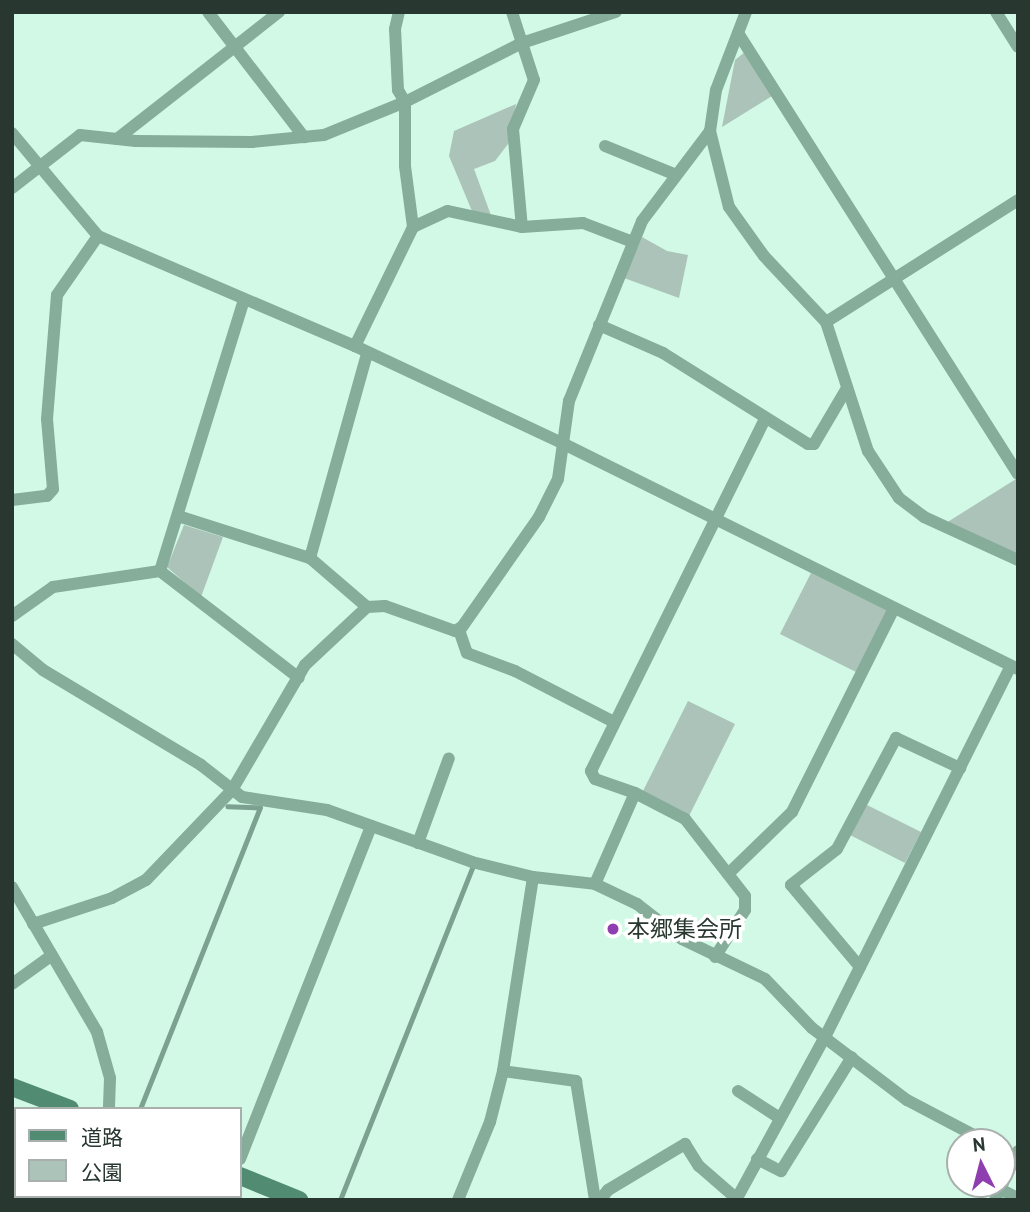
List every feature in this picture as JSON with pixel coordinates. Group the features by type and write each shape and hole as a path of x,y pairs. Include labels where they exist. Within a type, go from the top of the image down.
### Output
{"street":[{"path":"208,12 304,137"},
{"path":"117,138 279,12"},
{"path":"355,346 412,227 405,166 405,102 398,90 394,29 399,12"},
{"path":"512,12 534,80 513,129 522,227"},
{"path":"12,188 80,135 251,142 342,130 405,102 522,43 616,12"},
{"path":"747,12 716,90 710,131 729,207 764,256 826,322 868,451 899,498 924,517 1018,560"},
{"path":"996,12 1018,47"},
{"path":"738,33 1018,474"},
{"path":"459,630 539,517 558,479 566,445 569,401 633,242 674,174 710,131"},
{"path":"12,134 98,236 355,346 367,354 566,445 1015,668 960,768 825,1037 778,1117 737,1199 699,1166 685,1144 608,1189 597,1200"},
{"path":"605,146 674,174"},
{"path":"826,322 1018,200"},
{"path":"412,227 448,211 522,227 583,223 633,242"},
{"path":"12,500 47,496 53,489 47,419 57,295 98,236"},
{"path":"160,570 244,300"},
{"path":"599,325 663,353 765,419 814,444 848,388"},
{"path":"310,558 367,354"},
{"path":"716,957 739,923 747,902 685,819 635,793 595,779 591,771 765,419"},
{"path":"178,516 310,558 367,607"},
{"path":"12,616 53,586 160,570 299,678"},
{"path":"33,924 112,898 146,880 232,790 317,651 367,607 385,606 459,630"},
{"path":"728,874 792,812 894,608"},
{"path":"459,630 467,653 515,671 614,722"},
{"path":"12,644 43,670 201,765 243,797 327,810 418,843 533,877 595,884 637,904 682,939 765,979 825,1037 907,1100 960,1128"},
{"path":"860,967 791,885 837,849 896,738 960,768"},
{"path":"418,843 449,758"},
{"path":"595,884 635,793"},
{"path":"242,1154 371,826"},
{"path":"458,1200 490,1122 503,1071 533,877"},
{"path":"12,887 102,1046 110,1078 109,1107"},
{"path":"12,984 52,955"},
{"path":"757,1159 781,1171 852,1057"},
{"path":"503,1071 576,1081 597,1200"},
{"path":"12,1087 65,1107"},
{"path":"738,1091 778,1117"},
{"path":"242,1177 299,1200"}],"green space":[{"path":"745,52 772,96 722,127 735,60"},
{"path":"516,104 508,144 495,161 474,169 492,218 472,211 449,156 454,131"},
{"path":"642,237 667,251 688,255 679,298 624,278"},
{"path":"1016,479 1018,556 946,523"},
{"path":"184,525 223,537 201,597 167,567"},
{"path":"811,573 888,611 858,673 780,634"},
{"path":"688,701 735,724 689,816 643,791"},
{"path":"865,804 921,832 905,863 850,835"}],"waterway":[{"path":"141,1107 260,808 228,807"},
{"path":"340,1200 472,868"}],"place":[{"name":"本郷集会所","path":"613,929"}]}
